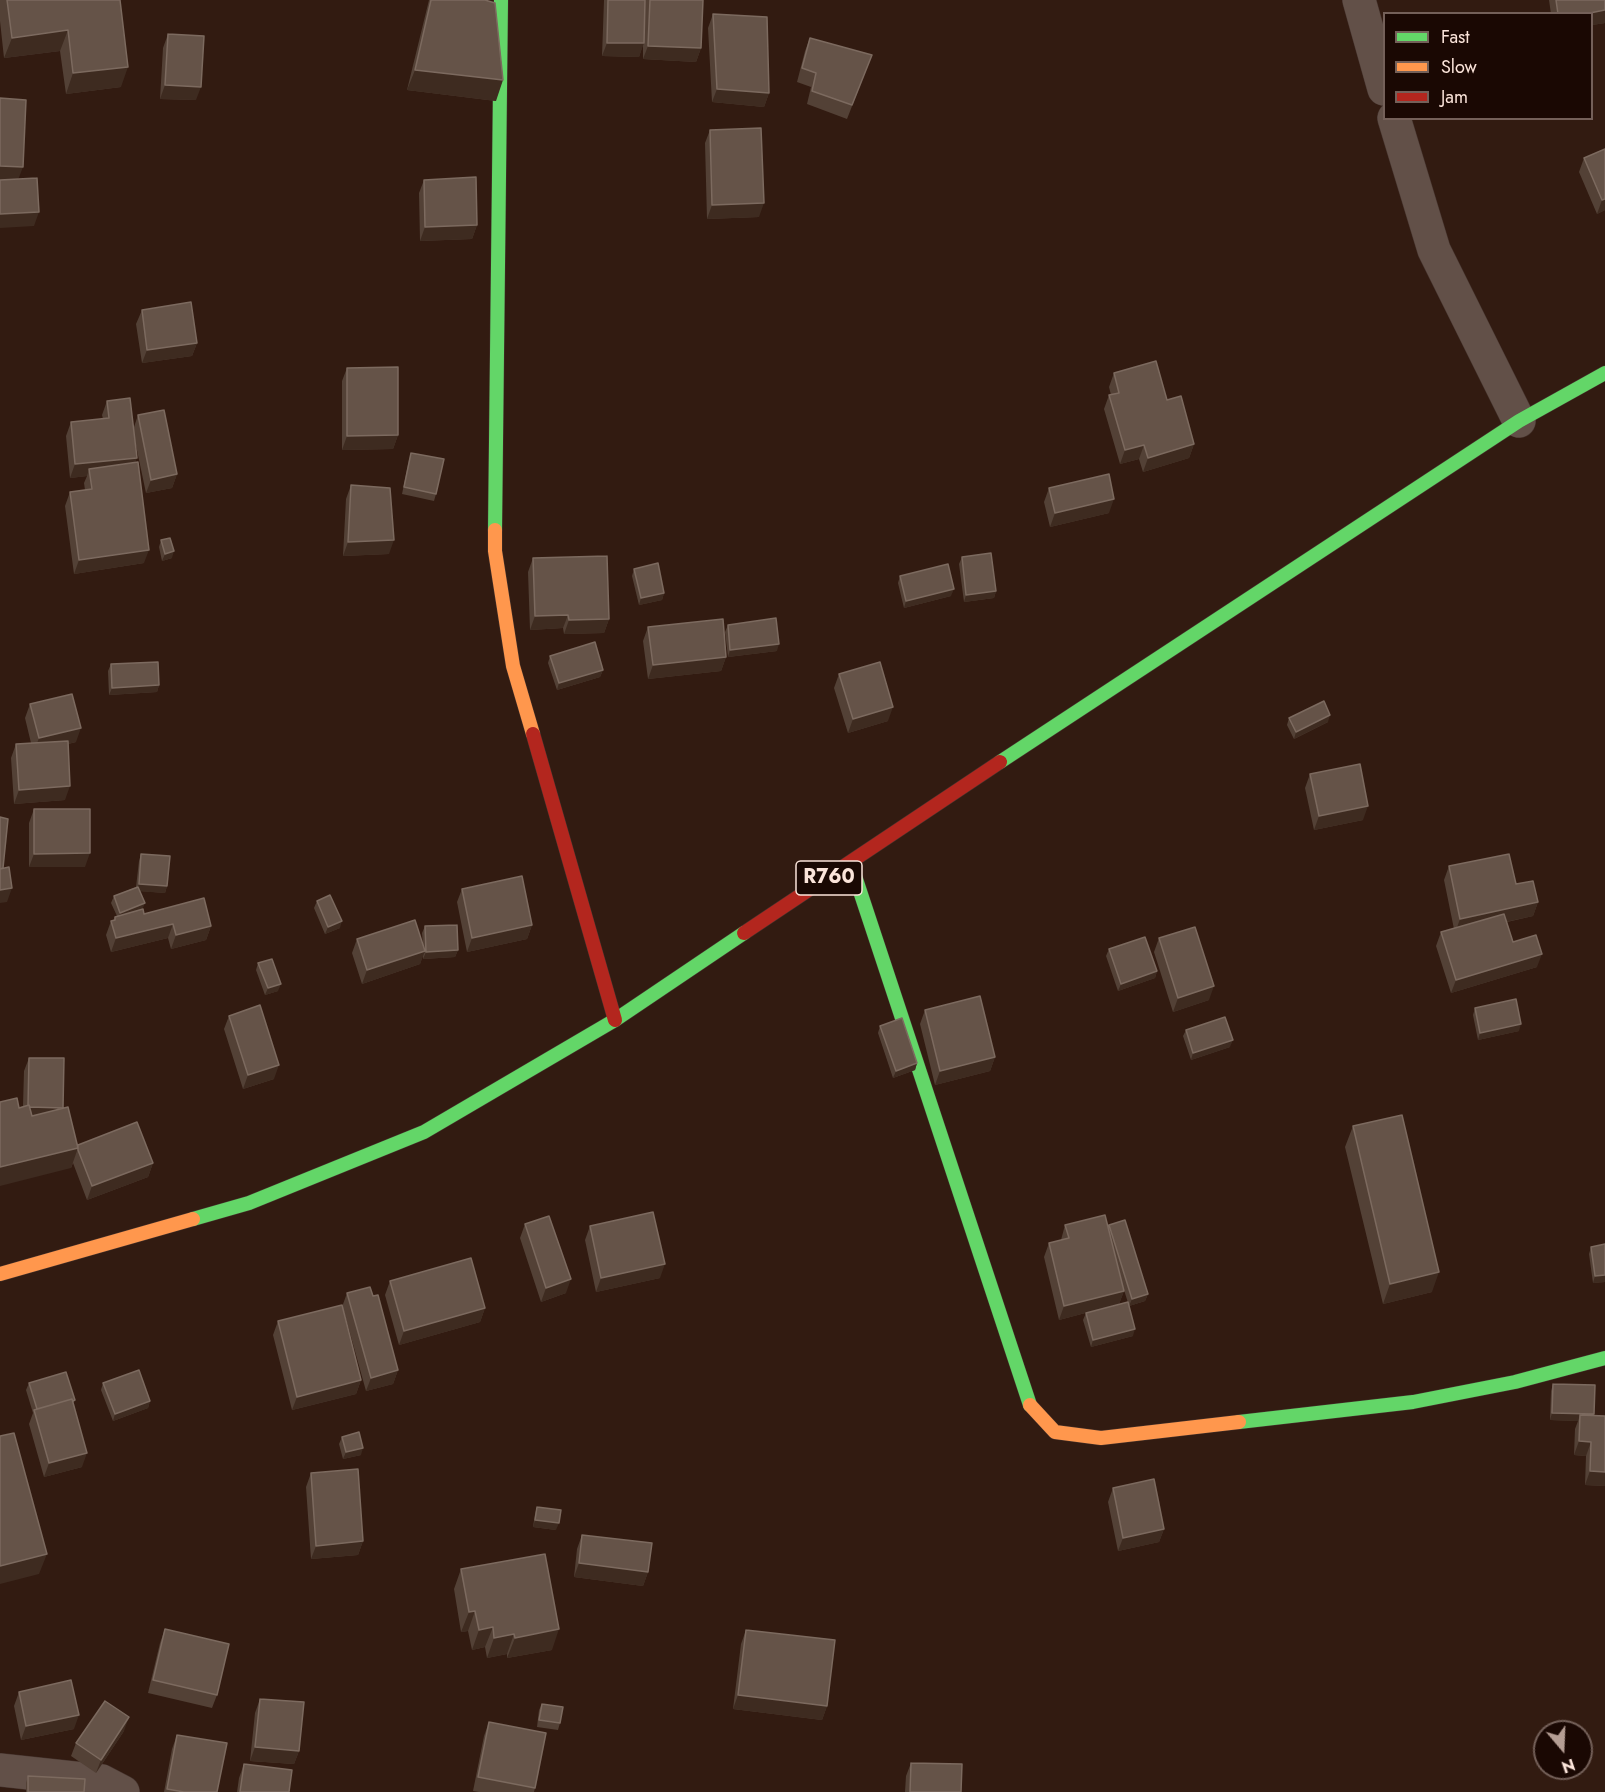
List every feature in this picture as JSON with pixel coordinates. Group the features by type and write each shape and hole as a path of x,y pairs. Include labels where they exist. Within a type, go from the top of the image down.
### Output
{"street":[{"path":"501,0 495,551 513,666 615,1020"},
{"path":"1359,0 1383,85"},
{"path":"1395,120 1434,250 1519,421"},
{"name":"R760","path":"0,1274 249,1203 424,1132 615,1020 1094,699 1519,421 1605,373"},
{"path":"851,864 1027,1401 1055,1432 1101,1438 1413,1401 1515,1382 1605,1358"},
{"path":"0,1770 102,1781 123,1792"}],"building":[{"path":"7,0 120,0 128,67 73,73 68,30 12,38"},
{"path":"431,0 485,0 495,3 503,80 415,70"},
{"path":"608,0 645,0 644,43 607,43"},
{"path":"650,0 703,0 701,48 648,46"},
{"path":"1556,0 1605,0 1605,10 1593,12 1558,12"},
{"path":"713,14 767,17 769,93 717,89"},
{"path":"168,34 204,36 201,87 165,85"},
{"path":"810,38 872,55 852,105 812,91 816,73 802,68"},
{"path":"0,98 26,100 23,167 0,166"},
{"path":"761,128 764,203 712,205 710,130"},
{"path":"1605,149 1605,199 1602,200 1584,158"},
{"path":"476,177 477,225 425,227 424,180"},
{"path":"37,178 39,212 0,214 0,180"},
{"path":"191,302 197,343 147,350 142,310"},
{"path":"1156,361 1167,400 1181,396 1194,444 1148,458 1144,445 1125,450 1109,395 1119,393 1114,373"},
{"path":"398,367 398,435 347,436 347,368"},
{"path":"130,398 137,458 75,464 71,422 109,418 107,401"},
{"path":"164,410 177,474 151,480 138,415"},
{"path":"411,453 444,459 436,494 404,487"},
{"path":"138,462 149,550 79,560 70,492 92,489 89,469"},
{"path":"1109,474 1114,499 1055,513 1049,488"},
{"path":"351,485 390,488 394,540 348,542"},
{"path":"170,538 174,551 165,554 161,540"},
{"path":"991,553 996,591 966,595 962,557"},
{"path":"607,556 609,619 569,620 568,615 535,616 533,558"},
{"path":"658,563 664,593 641,598 634,569"},
{"path":"948,564 954,589 906,601 900,576"},
{"path":"776,618 779,644 730,650 728,625"},
{"path":"723,619 726,657 653,665 648,627"},
{"path":"595,642 603,670 559,683 550,656"},
{"path":"158,662 159,685 112,688 111,664"},
{"path":"880,662 893,707 853,719 839,674"},
{"path":"72,694 81,728 39,738 30,704"},
{"path":"1324,701 1330,715 1296,732 1289,718"},
{"path":"68,741 70,786 19,790 16,744"},
{"path":"1360,764 1368,806 1319,816 1310,774"},
{"path":"34,809 90,809 90,853 34,854"},
{"path":"0,817 8,819 3,868 0,869"},
{"path":"141,854 170,856 167,886 139,884"},
{"path":"1509,854 1516,884 1533,881 1538,902 1460,919 1449,866"},
{"path":"9,867 12,888 0,890 0,869"},
{"path":"522,876 532,925 472,938 462,889"},
{"path":"138,887 145,903 120,913 114,896"},
{"path":"330,895 342,921 328,927 317,901"},
{"path":"204,898 211,926 176,935 173,924 116,938 111,921 115,920 115,917 143,909 144,914"},
{"path":"1504,914 1513,942 1536,935 1542,954 1456,980 1441,932"},
{"path":"415,920 425,951 367,970 357,939"},
{"path":"457,925 458,950 426,952 425,926"},
{"path":"1195,927 1214,986 1178,998 1159,938"},
{"path":"1145,937 1157,971 1121,984 1109,949"},
{"path":"272,959 281,984 268,988 258,963"},
{"path":"980,996 995,1057 940,1071 925,1010"},
{"path":"1516,999 1521,1024 1480,1033 1475,1008"},
{"path":"260,1005 279,1065 248,1075 229,1016"},
{"path":"1225,1017 1233,1040 1193,1053 1186,1030"},
{"path":"902,1018 917,1063 896,1071 880,1026"},
{"path":"29,1058 64,1058 63,1108 30,1107 28,1105"},
{"path":"17,1098 19,1108 29,1105 32,1116 68,1107 78,1148 0,1167 0,1102"},
{"path":"1402,1115 1439,1272 1390,1284 1353,1126"},
{"path":"137,1122 153,1163 92,1186 78,1145"},
{"path":"653,1212 665,1264 601,1278 590,1226"},
{"path":"1105,1215 1124,1291 1064,1306 1049,1243 1069,1238 1065,1225"},
{"path":"549,1216 571,1279 546,1288 525,1224"},
{"path":"1125,1220 1148,1294 1132,1299 1109,1225"},
{"path":"1605,1244 1605,1275 1595,1276 1591,1247"},
{"path":"471,1258 485,1308 404,1331 390,1281"},
{"path":"370,1287 373,1296 378,1295 398,1370 371,1378 347,1293"},
{"path":"1128,1302 1135,1329 1093,1340 1086,1313"},
{"path":"342,1305 361,1380 297,1397 278,1321"},
{"path":"139,1370 150,1401 115,1414 103,1383"},
{"path":"66,1372 75,1400 37,1409 29,1383"},
{"path":"1553,1384 1595,1385 1594,1414 1552,1413"},
{"path":"72,1399 87,1453 49,1463 34,1410"},
{"path":"1580,1415 1605,1416 1605,1472 1590,1471 1591,1442 1579,1441"},
{"path":"359,1432 363,1448 346,1452 342,1437"},
{"path":"14,1433 47,1554 0,1566 0,1436"},
{"path":"358,1469 363,1541 316,1546 311,1473"},
{"path":"1154,1479 1164,1529 1123,1538 1113,1488"},
{"path":"537,1507 561,1510 559,1523 535,1520"},
{"path":"582,1535 652,1543 648,1572 579,1563"},
{"path":"545,1554 559,1629 515,1638 514,1634 494,1638 493,1627 479,1630 475,1611 469,1612 461,1569"},
{"path":"165,1629 229,1644 217,1695 153,1680"},
{"path":"746,1630 835,1640 827,1706 738,1695"},
{"path":"71,1680 79,1715 26,1726 19,1692"},
{"path":"260,1699 304,1702 299,1751 255,1747"},
{"path":"105,1701 129,1717 101,1760 76,1743"},
{"path":"542,1704 563,1707 560,1723 539,1720"},
{"path":"489,1722 546,1733 535,1788 478,1777"},
{"path":"177,1735 227,1743 217,1792 184,1792 167,1789"},
{"path":"911,1763 962,1764 961,1792 910,1792"},
{"path":"244,1764 292,1770 289,1792 240,1792"},
{"path":"28,1776 85,1779 84,1792 28,1792"}],"traffic: fast":[{"path":"495,530 501,0"},
{"path":"1000,762 1519,421 1605,373"},
{"path":"851,864 1030,1405"},
{"path":"193,1219 249,1203 424,1132 615,1020 744,933"},
{"path":"1239,1422 1413,1402 1515,1382 1605,1358"}],"traffic: slow":[{"path":"495,530 495,551 513,666 533,734"},
{"path":"0,1274 193,1219"},
{"path":"1030,1405 1055,1432 1101,1438 1239,1422"}],"traffic: jam":[{"path":"533,734 615,1020"},
{"path":"744,933 1000,762"}]}
